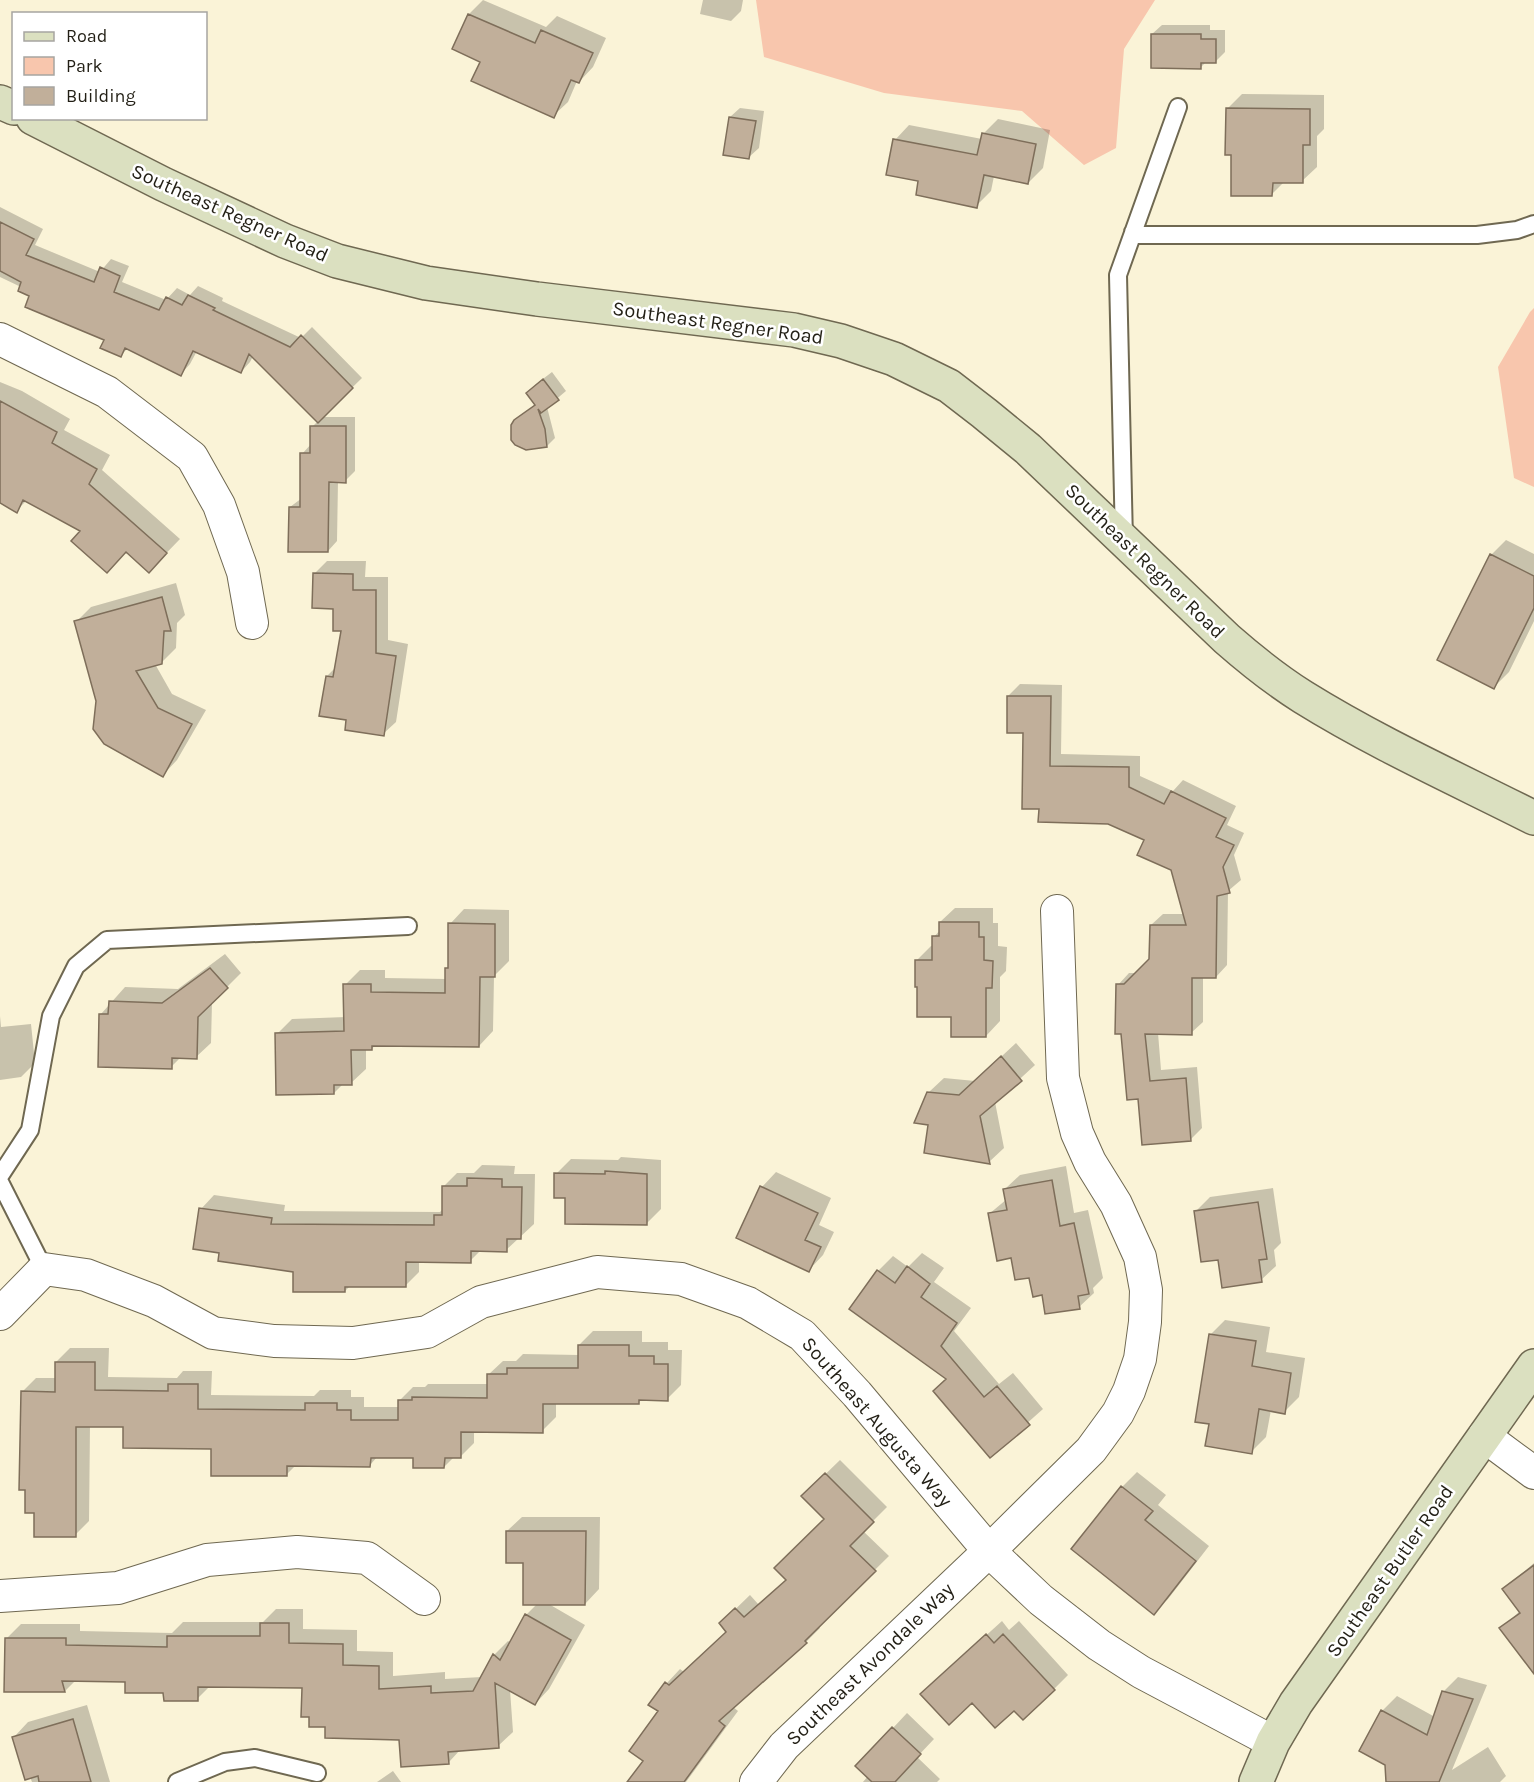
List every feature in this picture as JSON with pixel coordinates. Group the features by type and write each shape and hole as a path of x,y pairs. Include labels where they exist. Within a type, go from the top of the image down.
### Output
{"main road":[{"name":"Southeast Regner Road","path":"37,120 163,184 285,241 337,261 426,283 537,299 794,330 841,341 894,359 949,386 1028,449 1227,639 1260,667 1302,697 1377,739 1534,818"},
{"name":"Southeast Butler Road","path":"1256,1782 1273,1742 1296,1703 1534,1366"}],"street":[{"path":"0,339 107,392 204,451 219,505 243,572 252,623"},
{"name":"Southeast Avondale Way","path":"756,1782 784,1746 989,1551 1091,1450 1118,1413 1129,1391 1140,1359 1146,1290 1140,1257 1116,1204 1090,1162 1077,1133 1063,1078 1057,911"},
{"path":"0,1314 44,1269"},
{"name":"Southeast Augusta Way","path":"44,1269 86,1275 134,1293 154,1301 213,1333 274,1341 353,1343 428,1332 481,1302 597,1272 681,1279 748,1304 802,1335 857,1394 989,1551 1041,1600 1099,1645 1141,1671 1273,1742"},
{"path":"1485,1436 1534,1473"},
{"path":"0,1596 118,1588 207,1560 297,1552 367,1558 424,1599"}],"lane":[{"path":"1124,541 1118,275 1178,107"},
{"path":"1133,232 1137,235 1477,235 1517,230 1534,224"},
{"path":"0,1176 30,1130 51,1016 76,966 107,940 408,926"},
{"path":"0,1182 44,1269"},
{"path":"177,1782 225,1762 255,1758 317,1773"}],"green space":[{"path":"756,0 1155,0 1124,49 1116,148 1084,165 1022,111 884,93 764,57"},
{"path":"1534,308 1534,487 1514,478 1498,367"}],"building":[{"path":"468,14 535,43 541,30 593,53 579,83 571,80 554,118 471,81 480,62 452,49"},
{"path":"1151,34 1201,34 1201,39 1216,39 1216,63 1201,63 1201,69 1151,68"},
{"path":"1226,108 1310,109 1310,145 1303,145 1303,183 1273,183 1272,196 1231,196 1231,155 1225,155"},
{"path":"729,117 756,121 749,159 723,155"},
{"path":"982,133 1036,144 1028,184 984,175 977,208 916,195 918,181 886,175 893,139 977,155"},
{"path":"0,222 34,239 26,255 94,282 100,267 120,276 114,292 159,310 166,297 182,305 188,295 215,308 213,310 290,347 301,335 353,388 318,423 249,354 241,373 193,351 181,376 125,348 121,357 100,348 104,340 25,307 29,296 18,291 21,282 0,271"},
{"path":"543,379 559,400 541,413 538,409 545,429 547,447 526,450 515,445 511,440 511,425 514,420 535,405 526,393"},
{"path":"0,401 57,432 52,443 97,469 89,484 167,553 149,573 126,552 107,573 71,541 80,531 23,500 17,513 0,503"},
{"path":"310,426 346,426 346,483 329,482 328,552 288,552 289,507 300,507 300,453 310,453"},
{"path":"1490,554 1534,576 1534,608 1494,689 1437,660"},
{"path":"313,573 353,574 353,590 376,590 376,653 396,656 384,736 345,730 346,720 319,716 326,676 333,677 341,631 333,631 333,609 312,608"},
{"path":"162,597 171,631 164,631 162,664 136,671 158,708 192,724 163,777 104,744 93,729 96,701 74,621"},
{"path":"1007,696 1051,696 1050,766 1129,767 1129,787 1164,804 1171,791 1226,818 1216,837 1234,845 1223,867 1230,893 1217,896 1216,978 1192,978 1192,1035 1145,1034 1150,1081 1186,1078 1191,1141 1142,1145 1138,1099 1127,1100 1121,1034 1115,1034 1116,984 1124,984 1149,959 1150,925 1186,925 1171,870 1137,855 1144,840 1108,824 1038,822 1039,809 1022,809 1023,733 1007,733"},
{"path":"939,922 979,922 979,937 984,937 984,960 993,961 992,988 986,988 986,1037 951,1037 951,1017 917,1017 915,960 932,960 932,936 939,936"},
{"path":"448,923 495,924 495,977 480,977 479,1047 372,1046 372,1050 351,1050 352,1085 334,1085 334,1094 276,1095 275,1033 344,1031 343,984 371,984 371,992 445,993 445,968 448,968"},
{"path":"210,968 228,988 198,1017 197,1059 172,1058 172,1069 98,1067 99,1014 108,1014 109,1001 162,1003"},
{"path":"1001,1056 1022,1081 980,1116 990,1164 924,1153 928,1125 914,1123 927,1092 959,1095"},
{"path":"605,1171 647,1174 647,1225 565,1224 565,1198 554,1198 554,1173 605,1174"},
{"path":"467,1178 502,1179 502,1187 522,1187 521,1239 507,1239 507,1252 471,1251 471,1263 406,1262 406,1287 345,1287 345,1292 293,1292 293,1272 218,1261 219,1253 193,1249 199,1208 272,1218 271,1224 434,1225 434,1215 442,1215 442,1186 467,1186"},
{"path":"1052,1180 1060,1226 1074,1223 1089,1294 1078,1296 1080,1309 1045,1314 1042,1295 1033,1297 1029,1278 1015,1280 1011,1258 997,1261 988,1213 1007,1210 1003,1189"},
{"path":"760,1186 818,1213 805,1240 821,1247 809,1272 736,1238"},
{"path":"1258,1202 1267,1259 1259,1260 1262,1282 1222,1288 1218,1260 1201,1262 1194,1211"},
{"path":"907,1266 930,1284 921,1297 957,1323 941,1346 984,1397 997,1386 1030,1425 990,1458 933,1391 946,1379 849,1309 877,1270 895,1283"},
{"path":"1209,1334 1256,1341 1252,1366 1291,1373 1285,1414 1259,1409 1252,1454 1205,1446 1209,1424 1195,1422"},
{"path":"578,1345 629,1345 629,1356 654,1356 654,1364 668,1364 668,1401 639,1400 639,1404 543,1404 543,1433 461,1432 461,1458 445,1458 444,1468 413,1468 413,1458 371,1458 370,1467 287,1466 287,1476 211,1476 211,1449 123,1448 123,1427 76,1427 76,1537 34,1537 34,1513 25,1513 25,1490 19,1490 21,1391 55,1392 55,1362 95,1362 95,1390 168,1391 168,1384 198,1384 198,1409 305,1410 305,1403 337,1403 337,1410 351,1410 351,1420 398,1420 398,1400 412,1400 412,1397 487,1398 487,1374 507,1374 507,1368 578,1368"},
{"path":"825,1473 874,1522 850,1546 876,1571 805,1641 807,1643 719,1721 725,1726 684,1782 627,1782 643,1761 629,1751 658,1711 648,1705 665,1682 669,1685 726,1632 719,1623 735,1608 744,1617 786,1580 774,1568 824,1519 801,1496"},
{"path":"1121,1486 1153,1511 1145,1520 1196,1561 1154,1615 1071,1549"},
{"path":"506,1531 586,1531 585,1605 523,1605 523,1563 506,1563"},
{"path":"1534,1565 1534,1674 1499,1628 1520,1613 1502,1589"},
{"path":"525,1614 571,1640 535,1705 495,1683 499,1748 448,1752 449,1764 401,1767 399,1740 325,1738 325,1727 309,1727 309,1717 301,1717 302,1688 198,1687 198,1701 164,1701 163,1693 125,1693 125,1682 62,1681 65,1692 4,1692 5,1638 66,1638 66,1645 167,1647 167,1636 260,1636 260,1623 289,1623 289,1643 343,1644 343,1665 379,1666 379,1689 431,1686 431,1693 473,1691 493,1654 500,1660"},
{"path":"986,1634 994,1643 1003,1634 1055,1690 1023,1720 1014,1711 995,1728 972,1703 949,1725 920,1694"},
{"path":"1442,1691 1473,1699 1439,1782 1386,1782 1385,1765 1359,1751 1381,1710 1427,1735"},
{"path":"73,1719 91,1782 39,1782 38,1776 25,1780 12,1737"},
{"path":"892,1727 921,1754 895,1782 872,1782 855,1766"}]}
